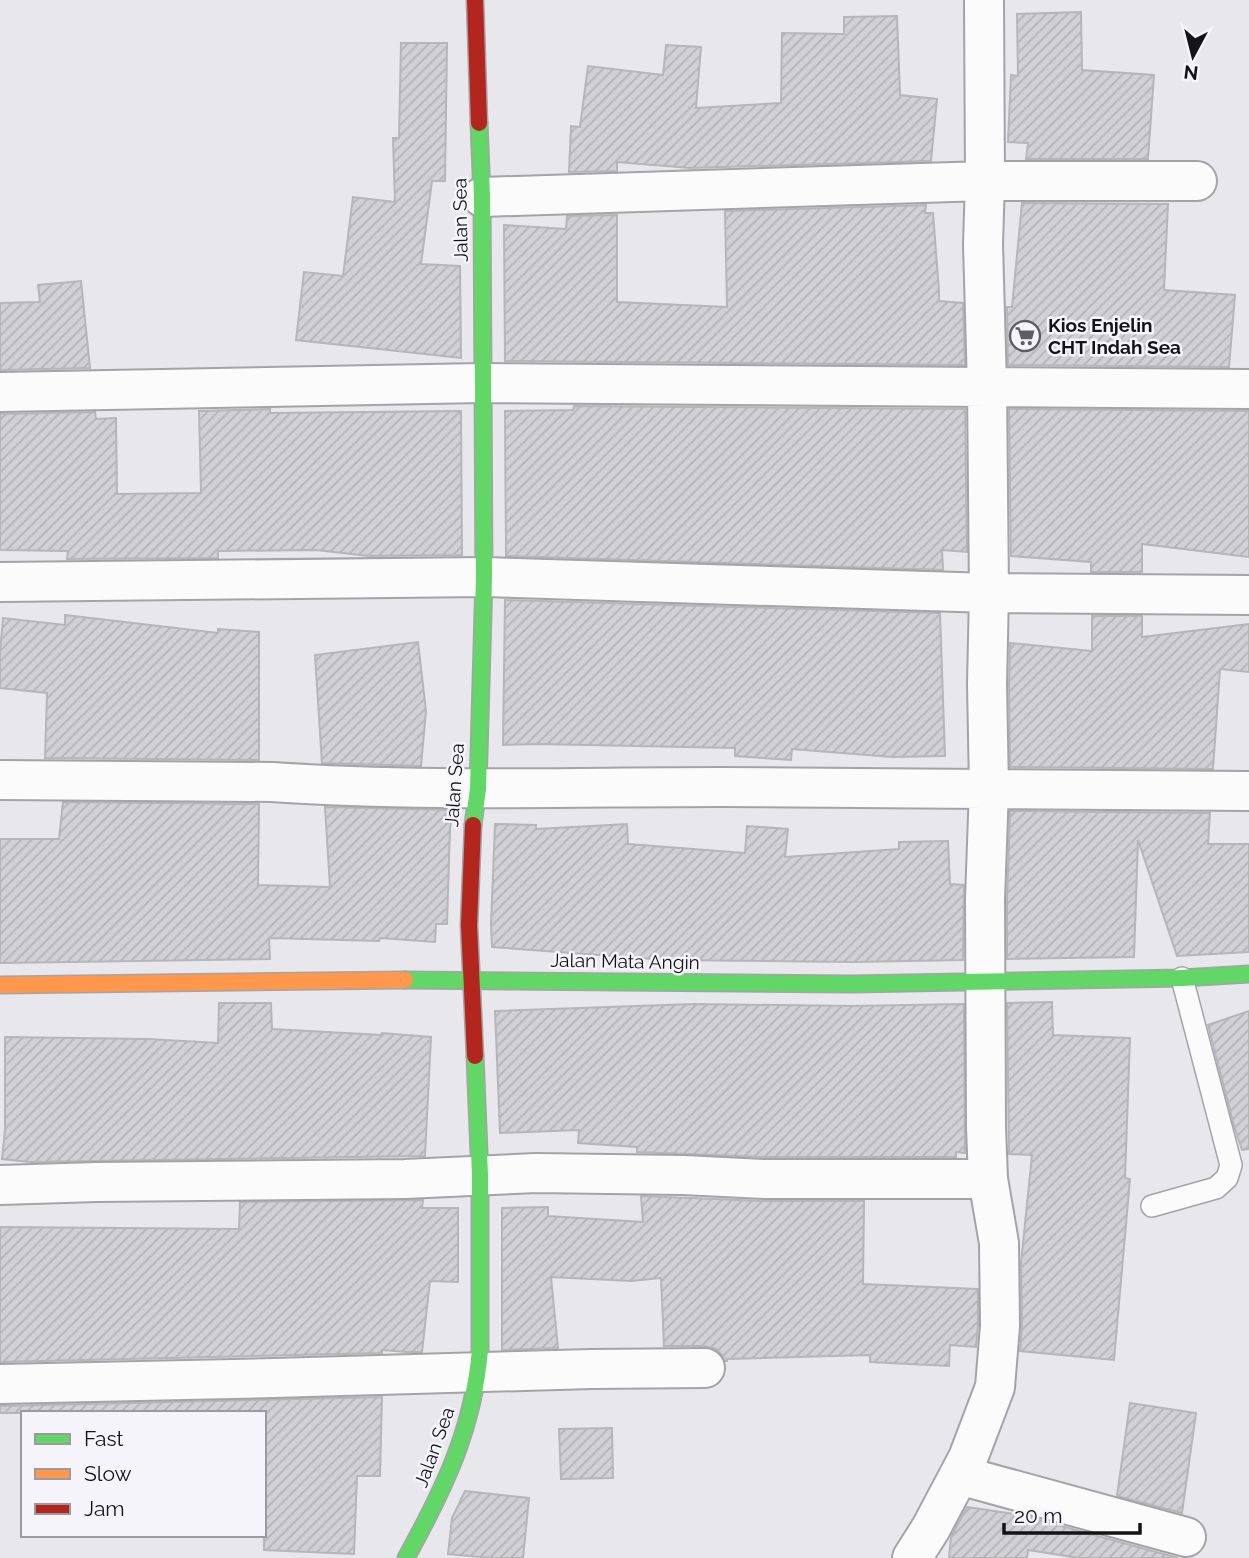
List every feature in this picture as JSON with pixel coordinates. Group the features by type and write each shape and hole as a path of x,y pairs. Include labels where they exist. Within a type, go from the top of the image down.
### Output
{"street":[{"name":"Jalan Sea","path":"406,1558 432,1510 465,1434 478,1373 480,1176 469,925 472,829 478,789 484,577 482,197 475,0"},
{"path":"912,1558 968,1458 995,1387 1000,1326 999,1243 988,1180 986,1102 985,900 989,789 989,593 983,244 984,0"},
{"path":"482,197 985,181 1196,181"},
{"path":"0,392 482,383 1249,388"},
{"path":"0,582 484,577 989,593 1249,595"},
{"path":"0,780 272,782 478,789 720,787 1249,790"},
{"name":"Jalan Mata Angin","path":"0,985 472,980 852,984 1182,978 1249,974"},
{"path":"0,1185 378,1180 562,1173 786,1180 988,1180"},
{"path":"0,1384 705,1367"},
{"path":"959,1475 1186,1536"}],"lane":[{"path":"1152,1206 1216,1188 1227,1178 1231,1165 1182,978"}],"building":[{"path":"1081,12 1082,70 1154,75 1148,159 1026,159 1028,143 1008,142 1011,75 1018,76 1017,14"},
{"path":"897,16 900,95 937,99 931,161 690,168 617,162 617,171 569,172 571,126 580,127 588,66 663,75 666,45 701,47 696,108 781,103 782,33 844,34 844,17"},
{"path":"401,43 447,43 445,181 432,181 421,264 460,266 461,358 296,340 304,272 343,276 353,197 395,202 393,138 399,138"},
{"path":"1022,203 1168,204 1164,290 1235,295 1229,367 1008,365 1007,307 1012,307"},
{"path":"926,205 925,213 933,213 939,301 963,303 965,365 505,361 504,225 566,229 567,216 617,215 617,302 727,307 725,211"},
{"path":"81,281 90,368 0,370 0,303 40,302 38,285"},
{"path":"574,406 965,409 967,552 942,550 943,570 506,556 505,411 573,410"},
{"path":"270,409 270,413 461,411 462,555 369,556 316,550 218,551 218,558 67,559 68,551 0,550 0,414 95,412 96,419 116,418 117,494 201,493 199,411"},
{"path":"1009,409 1249,411 1249,557 1142,544 1142,572 1091,572 1091,562 1011,556"},
{"path":"505,600 940,613 945,756 892,757 792,749 791,760 735,756 735,748 503,745"},
{"path":"65,615 218,633 218,629 259,632 259,760 45,758 47,693 0,688 3,618 65,625"},
{"path":"1092,616 1142,616 1142,637 1249,624 1249,672 1220,669 1213,769 1010,767 1010,643 1092,651"},
{"path":"418,642 426,711 421,766 322,763 315,655"},
{"path":"63,802 259,804 258,885 330,887 325,807 453,810 447,924 436,924 435,942 380,938 379,941 269,938 270,959 0,963 0,839 59,839"},
{"path":"1010,811 1210,813 1208,844 1249,844 1249,952 1177,956 1138,840 1134,957 1007,959"},
{"path":"495,824 536,825 536,829 627,824 628,844 745,853 747,826 788,829 785,857 899,849 899,842 948,841 950,884 964,885 963,960 666,960 492,947"},
{"path":"1052,1002 1053,1035 1130,1038 1125,1178 1130,1179 1114,1360 1020,1351 1021,1263 1032,1155 1009,1154 1007,1003"},
{"path":"219,1003 271,1003 272,1029 431,1037 425,1156 30,1162 2,1159 5,1129 5,1037 218,1043"},
{"path":"694,1004 964,1004 965,1153 956,1152 956,1157 765,1157 637,1152 637,1147 578,1143 579,1130 500,1133 495,1011"},
{"path":"1249,1011 1249,1149 1242,1150 1208,1025"},
{"path":"641,1196 763,1201 864,1201 863,1284 978,1289 976,1347 950,1345 949,1366 870,1362 870,1355 725,1361 716,1349 705,1346 664,1346 661,1278 631,1281 551,1277 558,1348 502,1350 502,1208 548,1207 548,1216 643,1222"},
{"path":"423,1200 422,1208 458,1208 458,1282 430,1281 422,1352 382,1350 382,1353 0,1362 0,1227 239,1229 240,1202"},
{"path":"382,1397 380,1476 357,1476 354,1554 264,1550 266,1411 0,1413 0,1406"},
{"path":"1130,1403 1196,1413 1182,1513 1117,1496"},
{"path":"612,1428 613,1478 561,1479 559,1429"},
{"path":"465,1491 529,1498 523,1558 448,1554 452,1518"},
{"path":"967,1507 1021,1515 1178,1558 1079,1558 1028,1550 1027,1558 949,1558 951,1537"}],"traffic: fast":[{"path":"473,825 478,789 484,577 482,197 479,123"},
{"path":"405,980 852,984 1182,978 1249,974"},
{"path":"406,1558 433,1508 464,1433 480,1350 480,1176 475,1056"}],"traffic: slow":[{"path":"0,985 405,980"}],"traffic: jam":[{"path":"475,0 479,123"},
{"path":"473,825 469,925 475,1056"}],"place":[{"name":"Kios Enjelin CHT Indah Sea","path":"1025,336"}]}
